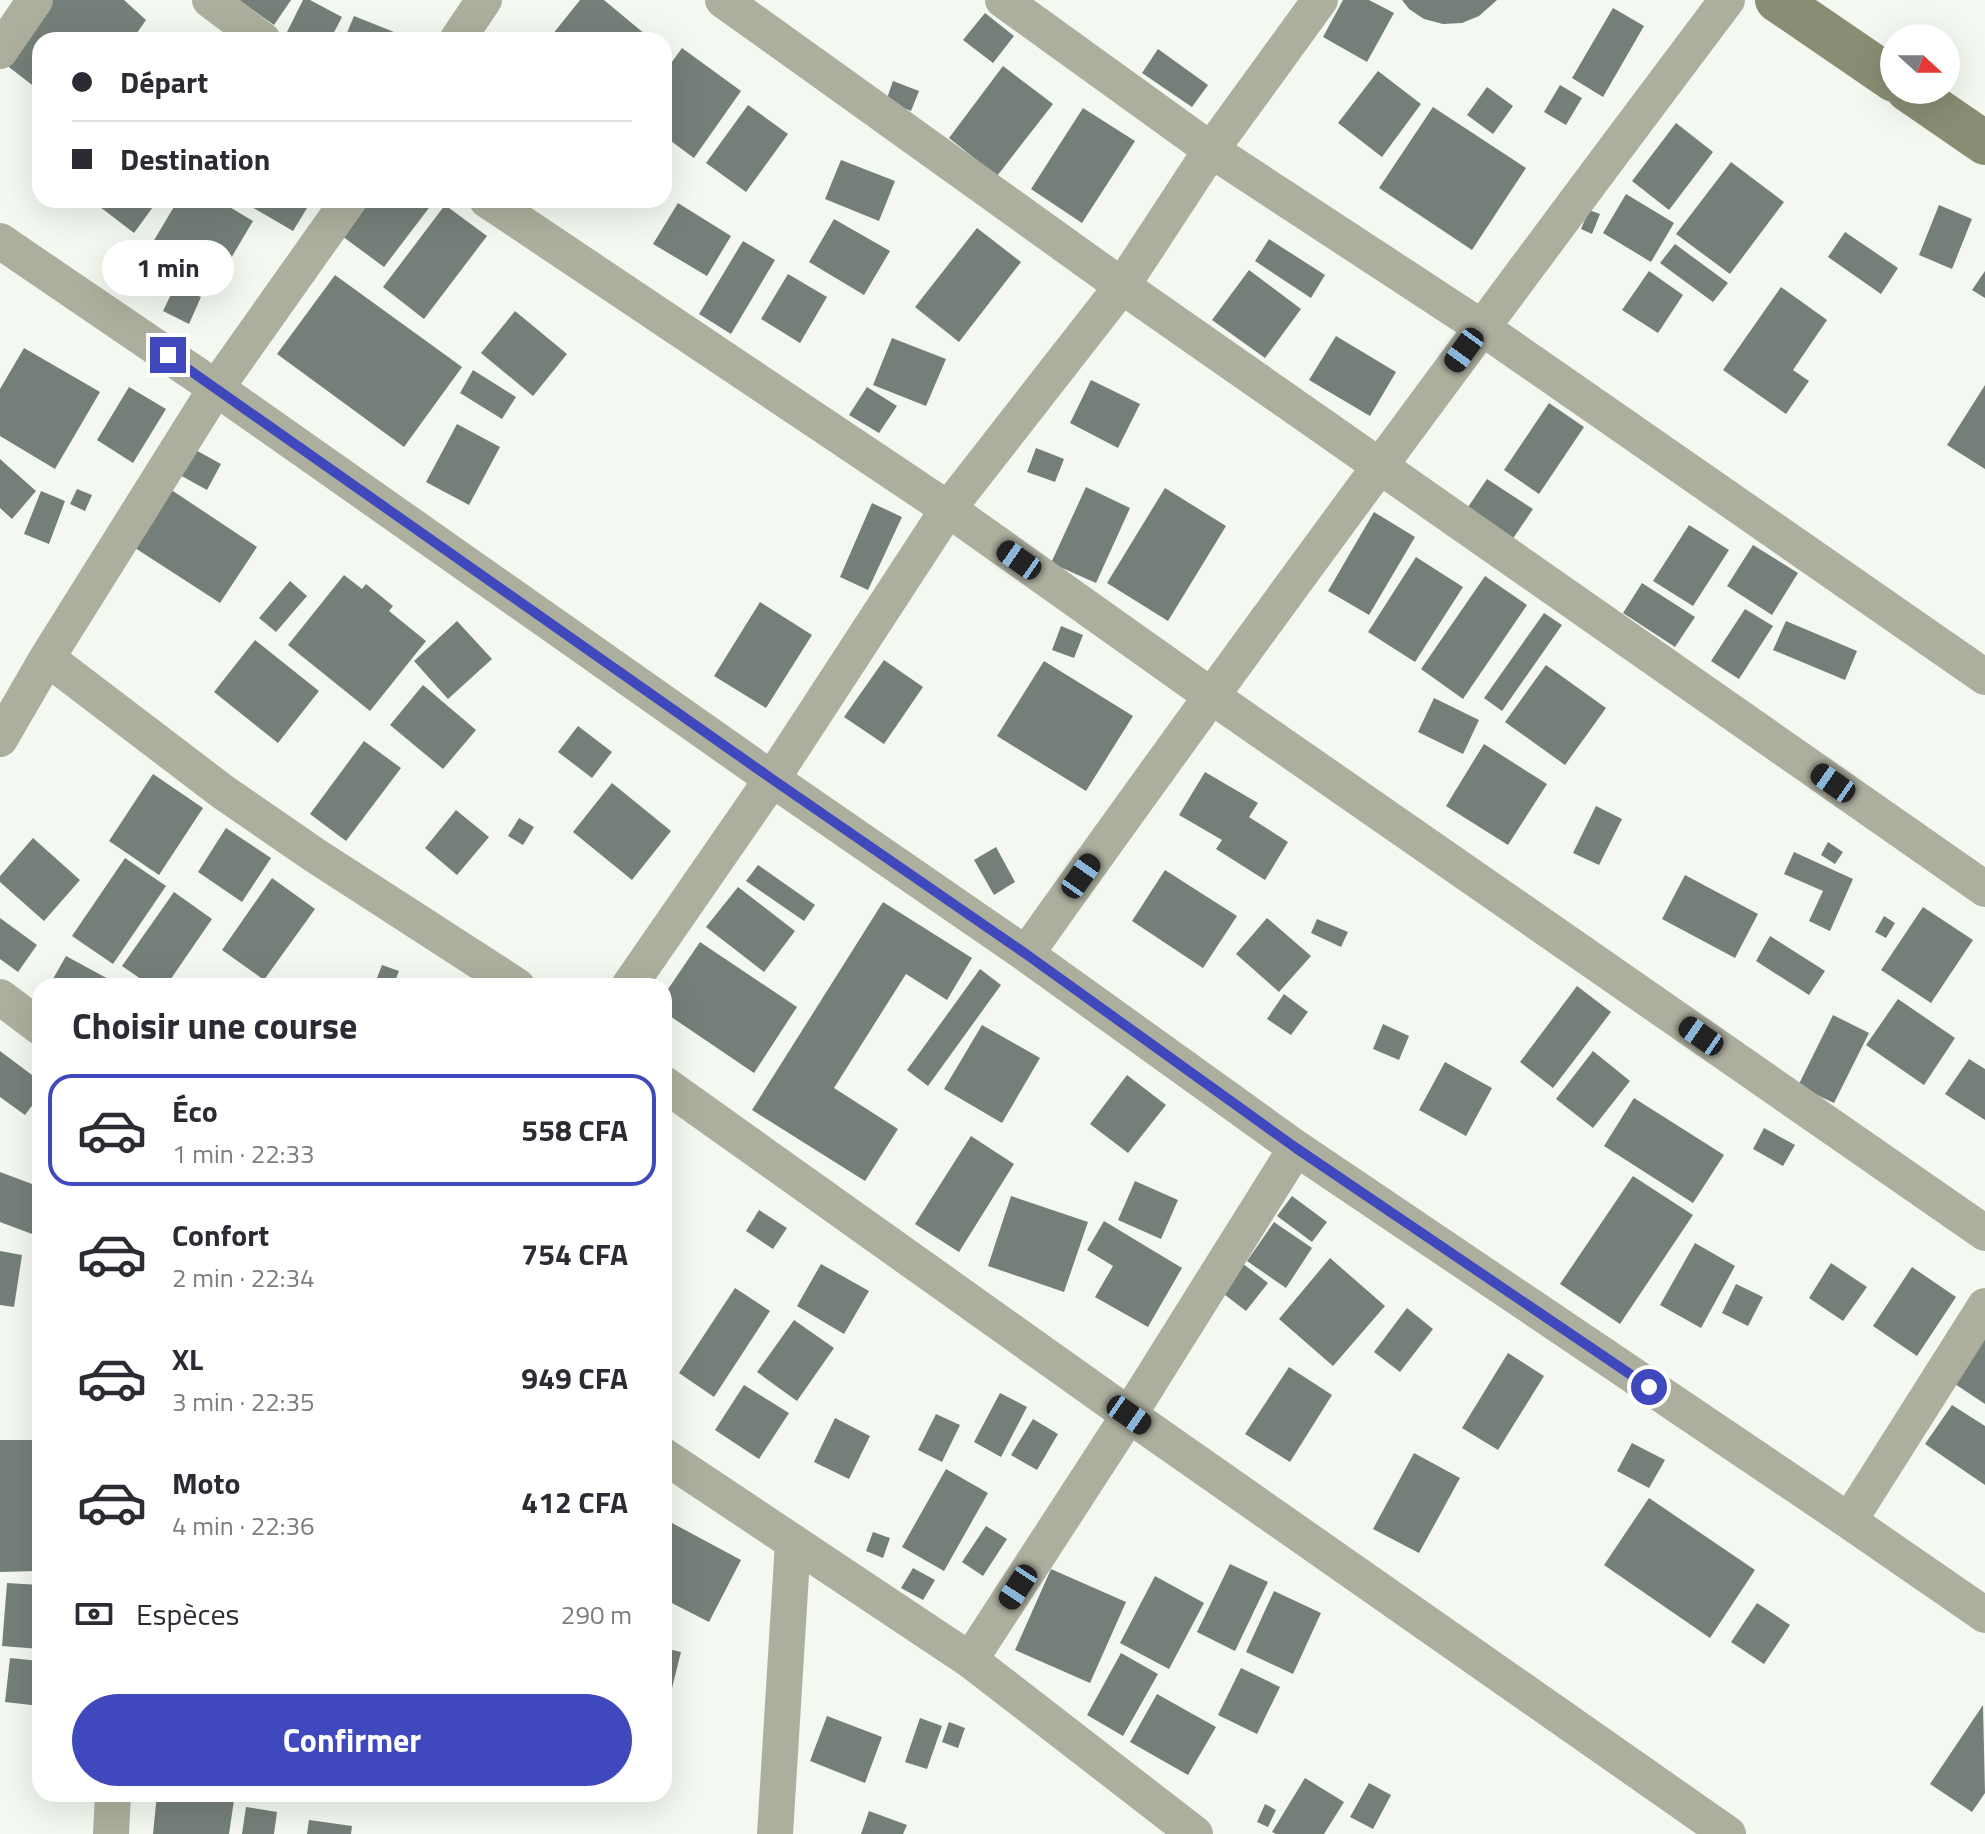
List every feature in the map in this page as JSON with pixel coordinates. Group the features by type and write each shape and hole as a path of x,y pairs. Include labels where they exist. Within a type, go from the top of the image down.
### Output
{"street":[{"path":"0,51 35,0"},
{"path":"210,0 252,32"},
{"path":"462,32 484,0"},
{"path":"723,0 1122,286 1985,889"},
{"path":"1003,0 1211,150 1481,327 1985,677"},
{"path":"635,978 772,779 948,509 1122,286 1211,150 1320,0"},
{"path":"1026,954 1210,695 1727,0"},
{"path":"1777,0 1880,70"},
{"path":"1928,104 1985,143"},
{"path":"0,739 47,658 216,388 343,208"},
{"path":"499,208 948,509 1210,695 1985,1233"},
{"path":"0,241 216,388 1026,954 1296,1148 1985,1615"},
{"path":"47,658 246,808 504,978"},
{"path":"0,997 32,1021"},
{"path":"672,1090 1129,1415 1728,1834"},
{"path":"970,1660 1129,1415 1296,1148"},
{"path":"1849,1521 1985,1306"},
{"path":"672,1461 970,1660 1195,1834"},
{"path":"775,1834 793,1542"},
{"path":"111,1834 113,1802"}],"building":[{"path":"49,0 124,0 146,20 138,32 32,32 32,85 1,61"},
{"path":"239,0 291,0 274,25"},
{"path":"303,0 310,0 342,17 334,32 287,32"},
{"path":"580,0 604,0 642,32 554,32"},
{"path":"1343,0 1369,0 1394,13 1367,62 1323,37"},
{"path":"1402,0 1497,0 1479,16 1462,23 1443,24 1424,19"},
{"path":"1613,8 1644,26 1603,97 1572,78"},
{"path":"985,13 1014,36 993,63 963,40"},
{"path":"354,16 394,32 347,32"},
{"path":"682,48 741,91 694,158 672,142 672,62"},
{"path":"1158,49 1208,85 1192,107 1142,73"},
{"path":"1003,66 1053,104 997,176 949,138"},
{"path":"1378,71 1421,104 1382,157 1338,123"},
{"path":"893,81 919,91 911,111 886,101"},
{"path":"1560,85 1582,98 1566,125 1544,112"},
{"path":"1487,87 1513,106 1493,134 1467,115"},
{"path":"748,105 788,134 746,192 706,163"},
{"path":"1433,107 1526,168 1472,250 1379,188"},
{"path":"1083,108 1135,141 1082,223 1031,189"},
{"path":"1676,123 1713,152 1669,210 1632,181"},
{"path":"841,160 895,181 879,221 825,199"},
{"path":"1731,162 1784,202 1730,274 1676,234"},
{"path":"1626,194 1674,223 1651,262 1603,233"},
{"path":"678,203 731,236 707,276 653,244"},
{"path":"1939,205 1972,219 1952,269 1919,255"},
{"path":"101,208 152,208 134,233"},
{"path":"173,208 231,208 253,221 218,280 153,242"},
{"path":"254,208 307,208 293,231"},
{"path":"364,208 429,208 384,267 342,236"},
{"path":"443,208 449,208 487,236 424,319 383,287"},
{"path":"1589,210 1600,214 1592,234 1581,229"},
{"path":"834,219 890,251 864,295 809,262"},
{"path":"977,228 1021,262 959,342 915,307"},
{"path":"1845,232 1898,268 1881,294 1828,257"},
{"path":"1269,239 1325,275 1311,298 1255,261"},
{"path":"743,241 775,260 731,334 699,314"},
{"path":"1675,244 1728,283 1713,302 1660,263"},
{"path":"1249,270 1301,309 1265,358 1212,320"},
{"path":"1649,271 1683,295 1658,333 1622,310"},
{"path":"1985,271 1985,298 1972,290"},
{"path":"788,274 827,297 800,343 761,319"},
{"path":"335,275 462,367 404,447 277,354"},
{"path":"175,286 201,297 189,324 163,311"},
{"path":"1781,287 1827,320 1793,370 1809,381 1786,414 1723,370"},
{"path":"515,311 567,354 533,396 481,353"},
{"path":"1336,336 1396,372 1370,416 1309,380"},
{"path":"892,338 946,359 926,406 873,385"},
{"path":"24,348 100,392 55,469 0,436 0,389"},
{"path":"473,370 516,397 502,419 460,393"},
{"path":"1091,380 1140,404 1118,448 1070,423"},
{"path":"1985,385 1985,469 1947,445"},
{"path":"129,387 166,409 133,463 97,440"},
{"path":"867,387 897,406 879,433 849,415"},
{"path":"1549,403 1584,427 1539,494 1504,470"},
{"path":"457,424 500,447 469,505 426,482"},
{"path":"192,448 221,464 207,490 178,474"},
{"path":"1036,448 1064,459 1055,482 1027,472"},
{"path":"0,459 36,491 12,519 0,508"},
{"path":"1487,479 1533,509 1510,543 1464,513"},
{"path":"1086,487 1130,508 1096,583 1051,563"},
{"path":"1165,488 1226,526 1168,621 1107,583"},
{"path":"77,489 92,495 85,511 70,504"},
{"path":"170,489 257,547 220,603 132,546"},
{"path":"41,491 65,501 49,544 24,534"},
{"path":"872,503 902,517 868,590 840,577"},
{"path":"1374,512 1415,537 1369,615 1328,591"},
{"path":"1689,525 1729,550 1693,606 1653,581"},
{"path":"1753,545 1798,573 1772,615 1727,586"},
{"path":"1416,557 1463,587 1415,662 1368,632"},
{"path":"344,575 362,589 366,584 393,606 389,611 426,641 370,711 288,645"},
{"path":"1485,576 1527,605 1463,699 1421,669"},
{"path":"290,581 307,596 276,632 259,618"},
{"path":"1642,583 1695,617 1675,647 1623,613"},
{"path":"760,602 812,635 766,708 714,676"},
{"path":"1745,609 1773,626 1739,679 1711,661"},
{"path":"1544,613 1562,625 1502,711 1484,698"},
{"path":"457,621 492,659 448,699 414,661"},
{"path":"1786,621 1857,651 1845,680 1773,650"},
{"path":"1061,626 1083,635 1074,658 1052,650"},
{"path":"255,640 319,691 278,743 214,692"},
{"path":"884,660 923,687 884,744 844,717"},
{"path":"1044,661 1133,716 1086,791 997,736"},
{"path":"1546,665 1606,708 1565,765 1505,722"},
{"path":"423,685 476,730 443,769 390,725"},
{"path":"1434,698 1479,720 1463,754 1418,732"},
{"path":"578,726 612,752 592,778 558,752"},
{"path":"364,741 401,768 346,841 310,814"},
{"path":"1484,744 1547,784 1508,845 1446,806"},
{"path":"1205,772 1258,803 1249,817 1288,842 1265,880 1216,849 1222,840 1179,815"},
{"path":"153,774 203,808 159,875 109,841"},
{"path":"612,783 671,831 632,880 573,832"},
{"path":"1596,806 1622,819 1599,865 1573,853"},
{"path":"456,810 489,837 457,875 425,848"},
{"path":"519,818 534,827 523,845 508,836"},
{"path":"226,828 271,858 242,902 198,872"},
{"path":"33,838 80,880 44,921 0,882 0,876"},
{"path":"1828,842 1843,852 1835,864 1821,855"},
{"path":"996,847 1015,882 994,895 974,860"},
{"path":"1794,852 1853,879 1830,931 1809,921 1823,891 1784,874"},
{"path":"125,858 166,886 113,964 72,936"},
{"path":"758,865 815,905 804,921 746,881"},
{"path":"1165,870 1237,916 1203,968 1132,921"},
{"path":"1685,875 1758,914 1735,958 1662,919"},
{"path":"272,878 315,909 265,978 222,950"},
{"path":"738,887 795,931 764,972 706,927"},
{"path":"174,892 212,919 171,978 139,978 122,966"},
{"path":"883,902 972,958 947,1000 906,974 834,1088 898,1129 865,1181 752,1110"},
{"path":"1923,907 1973,940 1931,1003 1881,970"},
{"path":"1884,916 1895,923 1886,938 1875,932"},
{"path":"0,918 37,945 18,972 0,959"},
{"path":"1267,918 1311,956 1279,992 1236,954"},
{"path":"1317,919 1348,932 1341,947 1311,933"},
{"path":"1770,936 1825,971 1809,995 1756,961"},
{"path":"700,942 797,1007 754,1073 672,1017 672,983"},
{"path":"66,956 106,978 54,978"},
{"path":"382,965 399,971 396,978 377,978"},
{"path":"980,969 1001,985 928,1086 907,1070"},
{"path":"1577,986 1611,1012 1553,1088 1520,1062"},
{"path":"1284,994 1308,1012 1291,1035 1267,1019"},
{"path":"1898,999 1955,1038 1924,1085 1866,1045"},
{"path":"1833,1015 1869,1033 1834,1103 1798,1086"},
{"path":"1383,1024 1409,1036 1399,1060 1373,1049"},
{"path":"982,1025 1040,1058 1002,1123 944,1089"},
{"path":"0,1051 32,1075 32,1106 25,1115 0,1097"},
{"path":"1593,1051 1630,1081 1593,1128 1556,1099"},
{"path":"1969,1059 1985,1069 1985,1120 1945,1094"},
{"path":"1445,1062 1492,1088 1466,1136 1419,1110"},
{"path":"1127,1075 1166,1105 1128,1153 1090,1124"},
{"path":"1634,1098 1724,1155 1693,1203 1604,1146"},
{"path":"1764,1128 1795,1145 1783,1166 1753,1149"},
{"path":"971,1136 1014,1164 959,1252 915,1224"},
{"path":"0,1172 32,1184 32,1234 0,1222"},
{"path":"1633,1176 1693,1215 1620,1324 1560,1284"},
{"path":"1135,1181 1178,1200 1161,1239 1118,1220"},
{"path":"1011,1196 1088,1222 1064,1292 988,1266"},
{"path":"1292,1196 1327,1222 1312,1242 1277,1216"},
{"path":"759,1210 787,1228 773,1249 746,1231"},
{"path":"1104,1221 1182,1268 1148,1327 1095,1297 1113,1266 1087,1250"},
{"path":"1274,1222 1312,1248 1286,1288 1247,1261"},
{"path":"1695,1243 1735,1266 1701,1328 1660,1305"},
{"path":"0,1251 22,1255 14,1307 0,1305"},
{"path":"1330,1258 1385,1306 1333,1366 1279,1319"},
{"path":"1242,1263 1268,1283 1246,1311 1220,1291"},
{"path":"1831,1263 1867,1287 1843,1321 1809,1298"},
{"path":"821,1264 869,1291 844,1334 797,1306"},
{"path":"1912,1267 1956,1297 1917,1356 1873,1326"},
{"path":"1736,1284 1763,1297 1748,1326 1722,1313"},
{"path":"735,1288 770,1311 714,1397 679,1373"},
{"path":"1407,1308 1433,1329 1400,1372 1374,1352"},
{"path":"794,1320 834,1348 797,1401 757,1372"},
{"path":"1985,1336 1985,1404 1949,1380"},
{"path":"1508,1353 1544,1376 1498,1450 1462,1428"},
{"path":"1289,1367 1332,1395 1290,1462 1245,1434"},
{"path":"744,1385 789,1413 759,1459 715,1430"},
{"path":"1000,1393 1027,1407 1001,1457 974,1442"},
{"path":"1952,1405 1985,1426 1985,1485 1925,1444"},
{"path":"936,1414 960,1425 942,1462 918,1450"},
{"path":"835,1418 870,1436 849,1479 814,1462"},
{"path":"1033,1419 1058,1434 1037,1470 1011,1455"},
{"path":"0,1440 32,1440 32,1571 0,1572"},
{"path":"1632,1443 1665,1460 1649,1488 1617,1471"},
{"path":"1414,1453 1460,1478 1419,1553 1373,1529"},
{"path":"946,1469 988,1493 944,1571 902,1547"},
{"path":"1649,1498 1755,1570 1710,1638 1604,1565"},
{"path":"672,1523 741,1560 709,1622 672,1603"},
{"path":"986,1526 1007,1539 983,1576 962,1562"},
{"path":"873,1532 890,1538 883,1558 866,1551"},
{"path":"1230,1564 1268,1582 1235,1651 1197,1632"},
{"path":"913,1568 935,1580 923,1600 901,1588"},
{"path":"1051,1569 1126,1602 1090,1683 1015,1650"},
{"path":"1155,1576 1204,1603 1169,1669 1120,1643"},
{"path":"7,1583 32,1585 32,1648 2,1646"},
{"path":"1274,1591 1321,1613 1293,1674 1246,1652"},
{"path":"1757,1603 1790,1625 1764,1664 1731,1642"},
{"path":"672,1650 681,1652 672,1688"},
{"path":"1121,1653 1158,1674 1123,1736 1087,1715"},
{"path":"10,1658 32,1660 32,1705 5,1702"},
{"path":"1241,1668 1280,1687 1257,1734 1218,1715"},
{"path":"1157,1694 1216,1727 1188,1775 1130,1742"},
{"path":"1983,1705 1985,1793 1972,1812 1930,1784"},
{"path":"827,1716 882,1737 865,1783 810,1761"},
{"path":"920,1718 942,1726 927,1769 905,1762"},
{"path":"949,1722 965,1728 958,1748 942,1742"},
{"path":"1305,1778 1344,1802 1324,1834 1272,1832"},
{"path":"1369,1783 1391,1795 1373,1829 1350,1817"},
{"path":"156,1802 234,1802 229,1834 153,1834"},
{"path":"1265,1804 1276,1810 1268,1827 1257,1822"},
{"path":"246,1807 277,1812 274,1834 242,1834"},
{"path":"869,1811 907,1825 903,1834 861,1834"},
{"path":"309,1820 352,1826 351,1834 307,1834"}],"route":[{"path":"168,355 1026,954 1296,1148 1649,1387"}]}
